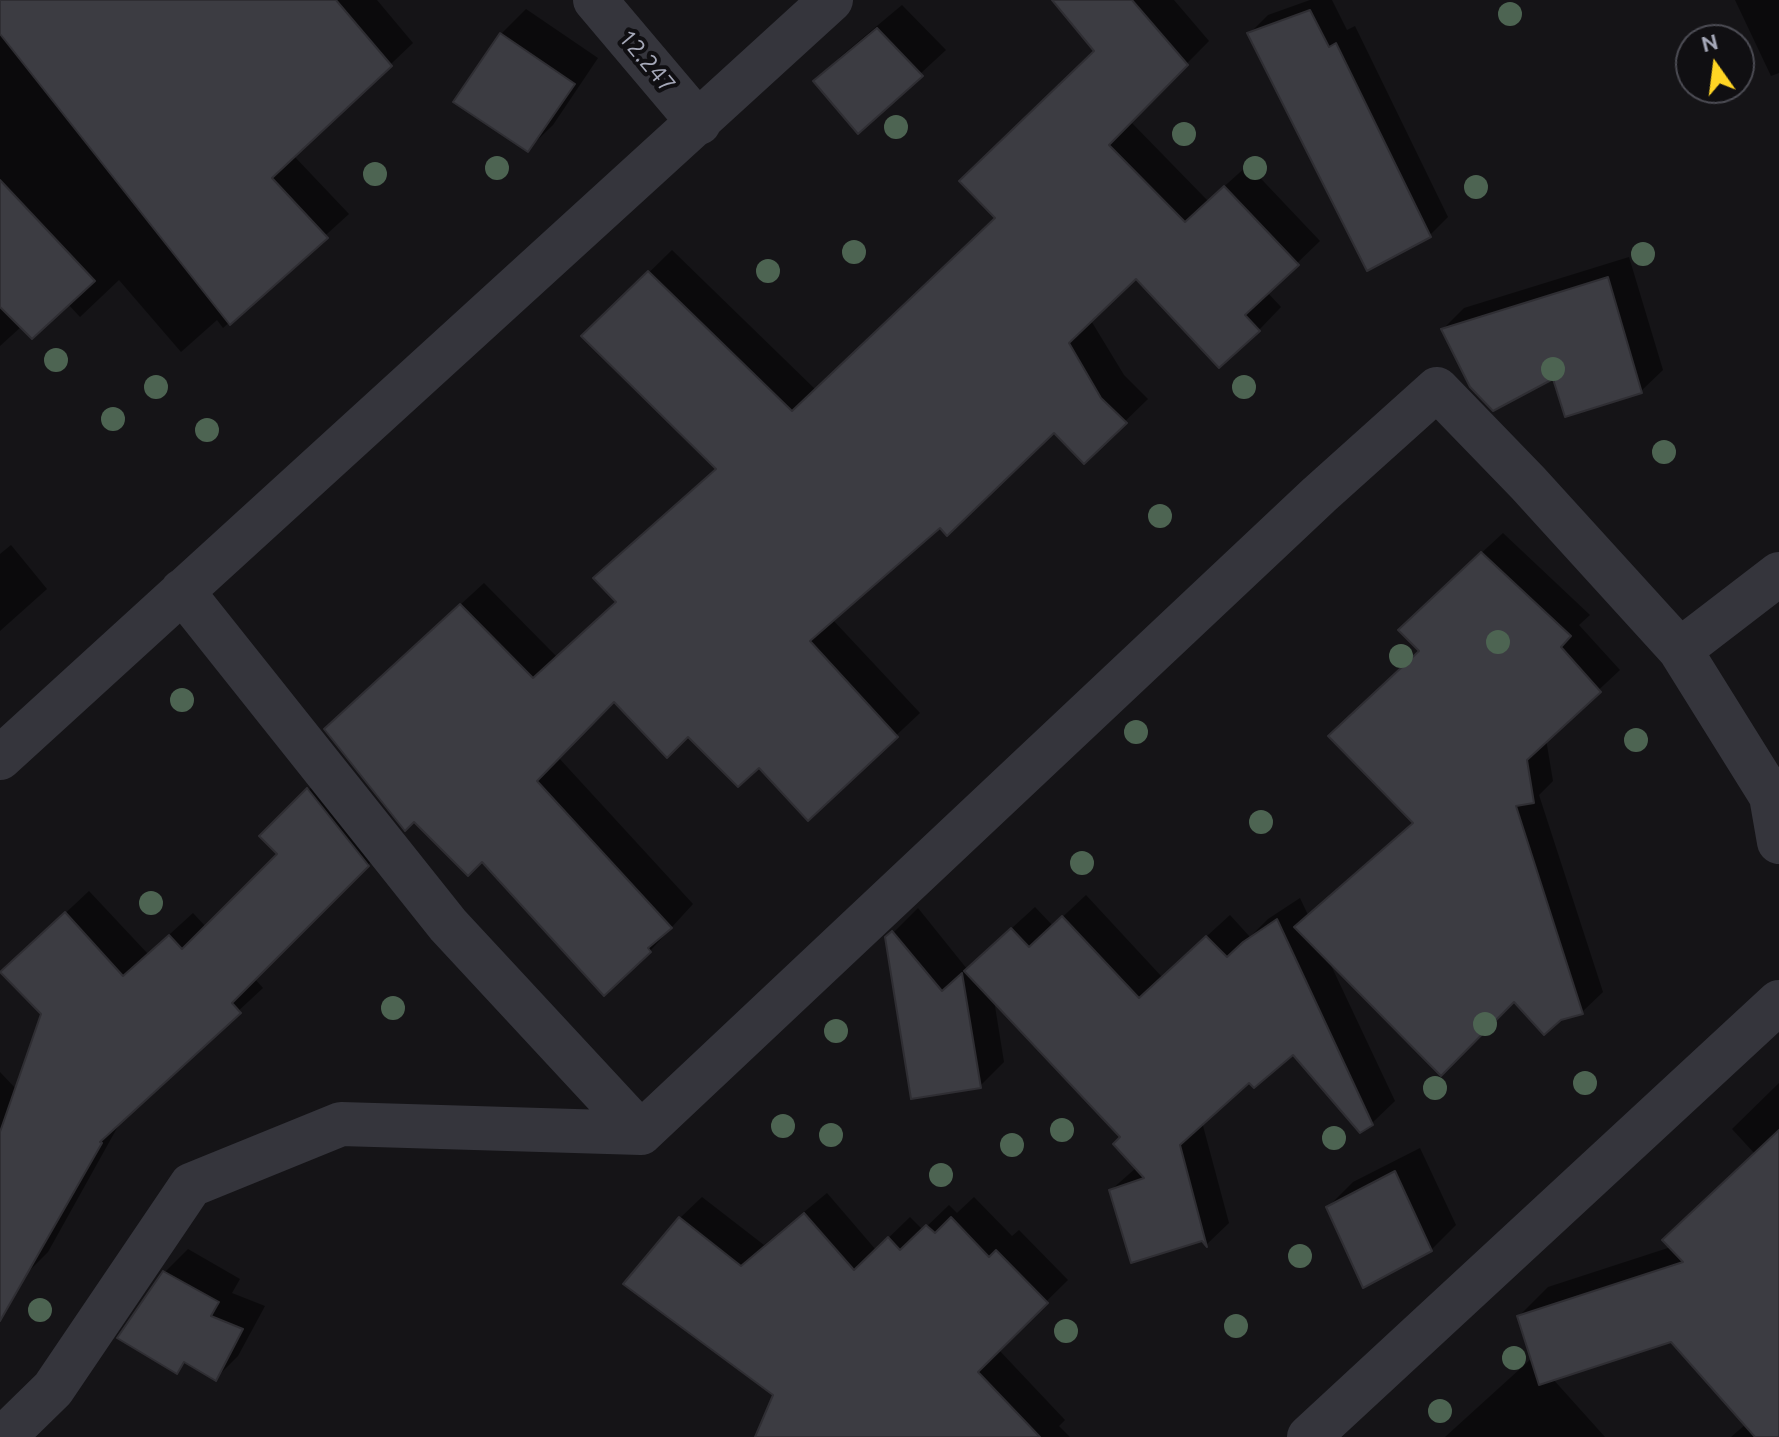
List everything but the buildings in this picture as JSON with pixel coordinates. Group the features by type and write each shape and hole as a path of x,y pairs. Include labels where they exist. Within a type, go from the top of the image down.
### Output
{"street":[{"name":"12.247","path":"595,0 699,123"},
{"path":"0,758 831,0"},
{"path":"4,1437 53,1389 191,1185 341,1124 641,1133 1319,495 1437,389 1528,483 1680,650 1771,796 1779,842"},
{"path":"1680,650 1779,574"},
{"path":"182,591 448,925 641,1133"},
{"path":"1309,1437 1779,1002"}]}
